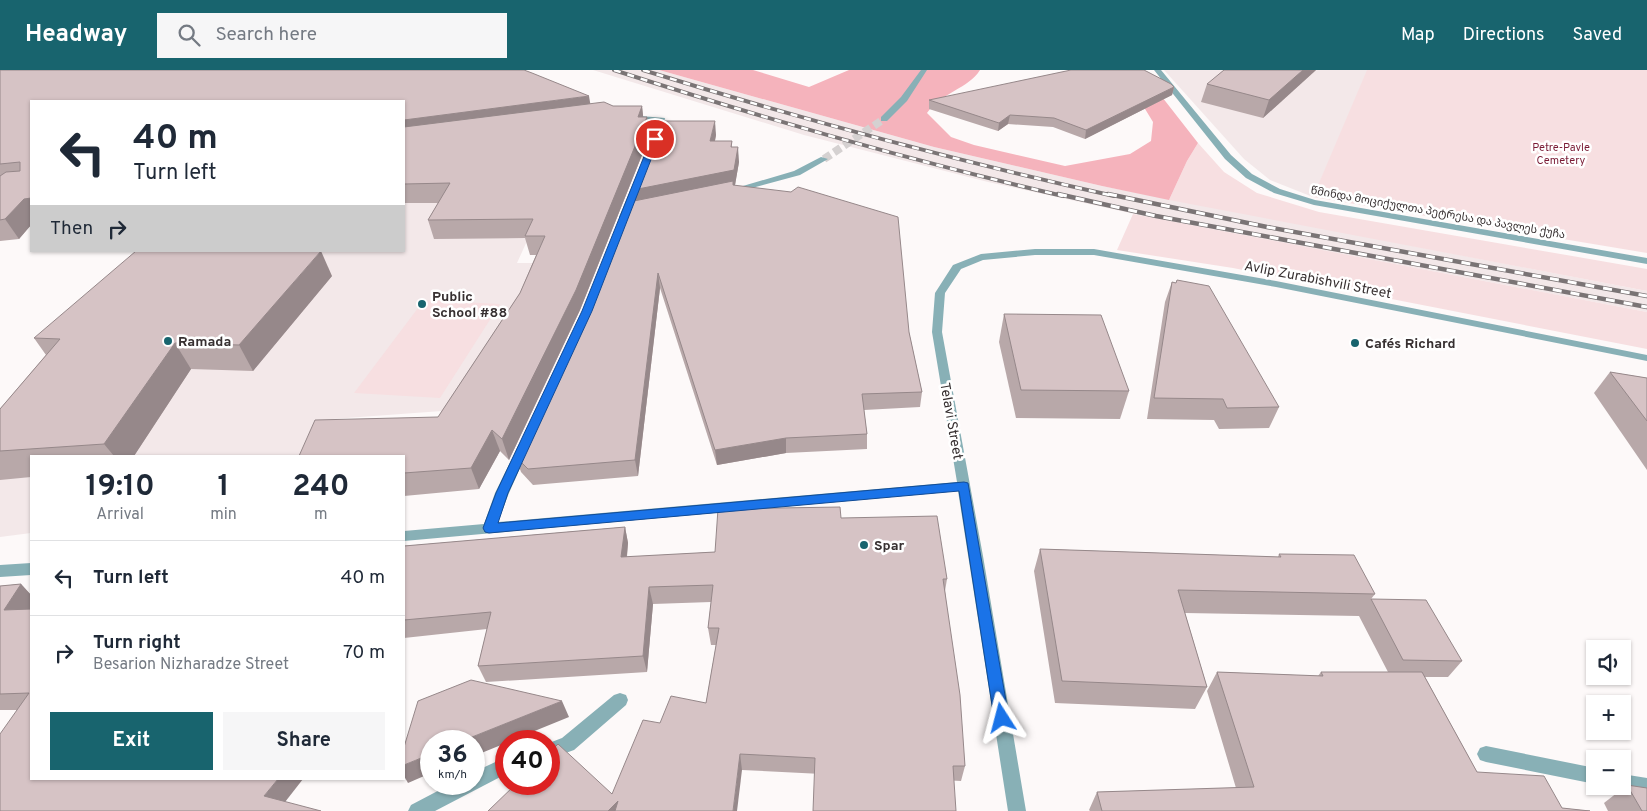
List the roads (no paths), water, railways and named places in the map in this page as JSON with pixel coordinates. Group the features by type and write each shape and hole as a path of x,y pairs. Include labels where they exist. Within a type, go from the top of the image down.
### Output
{"street":[{"path":"884,119 904,99 924,70"},
{"name":"წმინდა მოციქულთა პეტრესა და პავლეს ქუჩა","path":"1157,70 1228,157 1249,176 1277,191 1314,202 1647,261"},
{"path":"623,116 662,120 652,148"},
{"path":"718,194 797,173 824,159"},
{"path":"619,230 631,211 644,166"},
{"name":"Avlip Zurabishvili Street","path":"981,257 1035,252 1094,252 1276,284 1647,358"},
{"name":"Telavi Street","path":"981,257 957,267 940,293 937,332 1017,811"},
{"path":"489,528 502,493 530,432"},
{"path":"405,536 964,486"},
{"path":"0,571 30,569"},
{"path":"560,747 568,744 620,700"},
{"path":"1486,754 1586,774"},
{"path":"1631,784 1647,787"},
{"path":"417,811 447,795"}],"tunnel":[{"path":"824,159 884,119"}],"railway":[{"path":"614,70 837,138 1063,196"},
{"path":"643,70 877,138 1114,196"},
{"path":"1058,194 1156,216 1647,307"},
{"path":"1108,194 1267,227 1647,296"}],"place":[{"name":"Public School #88","path":"422,304"},
{"name":"Ramada","path":"168,341"},
{"name":"Cafés Richard","path":"1355,343"},
{"name":"Spar","path":"864,545"}],"park label":[{"name":"Petre-Pavle Cemetery","path":"1561,153"}]}
